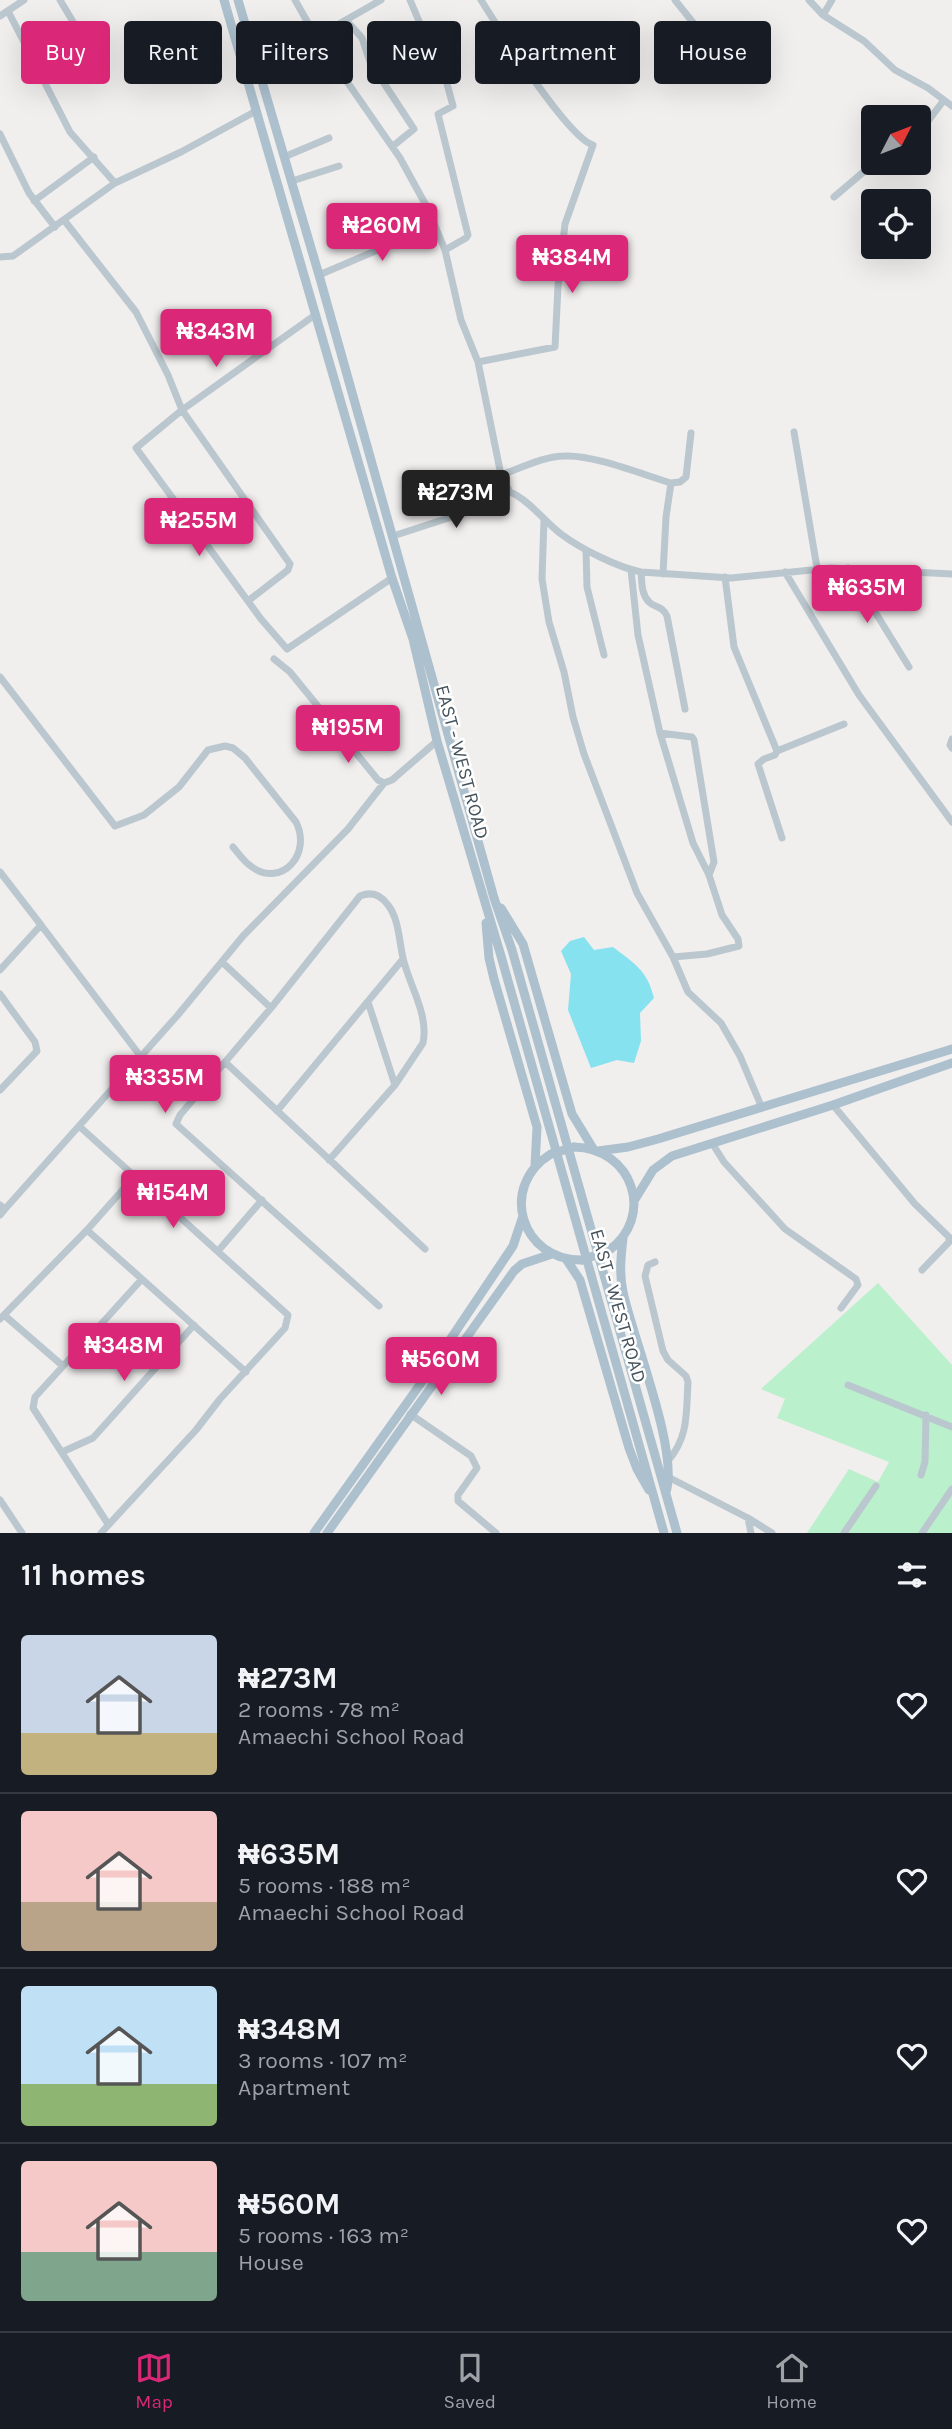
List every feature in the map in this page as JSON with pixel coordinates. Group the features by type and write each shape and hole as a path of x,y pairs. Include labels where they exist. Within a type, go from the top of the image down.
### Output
{"main road":[{"name":"EAST - WEST ROAD","path":"224,0 392,578 413,639 437,741 664,1533"},
{"name":"EAST - WEST ROAD","path":"238,0 319,275 494,898 516,963 677,1533"},
{"path":"494,898 523,944 572,1114 596,1150 611,1158 622,1169 629,1182 634,1201 632,1220 623,1238 620,1261 622,1291 668,1461 670,1478 665,1493"},
{"path":"485,908 489,958 537,1127 536,1166"},
{"path":"623,1238 608,1251 582,1260 566,1259 552,1254 533,1238 523,1216 523,1187 536,1166 551,1154 574,1147 596,1150 659,1139 952,1049"},
{"path":"634,1201 647,1178 672,1156 833,1105 952,1063"},
{"path":"314,1533 419,1386 513,1246 523,1216"},
{"path":"327,1533 514,1270 522,1264 552,1254"},
{"path":"566,1259 580,1280 636,1469 653,1495"}],"street":[{"path":"0,16 24,0"},
{"path":"60,0 73,21"},
{"path":"295,0 307,21"},
{"path":"381,0 346,20 362,38 370,62 414,129 393,146"},
{"path":"410,0 419,21"},
{"path":"478,362 555,347 565,224 593,145 578,135 539,87 481,0"},
{"path":"808,0 823,15 864,41 895,70 952,107"},
{"path":"823,15 832,0"},
{"path":"678,1 693,21"},
{"path":"8,11 65,123 115,183"},
{"path":"349,84 393,146 428,209 445,250 461,320 478,362 502,475 510,492 563,536 586,550 631,570 663,575 725,577 817,568 952,574"},
{"path":"445,250 468,235 438,114 453,106 447,84"},
{"path":"931,117 944,100"},
{"path":"0,257 13,256 115,183 174,156 256,111"},
{"path":"0,134 34,201 55,227"},
{"path":"284,157 329,138"},
{"path":"34,201 94,158"},
{"path":"292,181 339,166"},
{"path":"834,197 861,174"},
{"path":"64,220 136,312 169,375 182,410 290,564 288,570 248,601"},
{"path":"319,275 435,226"},
{"path":"315,315 182,410 136,448 248,601 287,649 392,578"},
{"path":"794,432 817,568"},
{"path":"502,475 548,458 564,456 585,458 671,483 680,482 686,477 691,433"},
{"path":"663,575 671,483"},
{"path":"393,536 464,513 510,492"},
{"path":"544,519 542,579 549,622 580,742 637,893 673,957 688,992 721,1023 740,1056 762,1108"},
{"path":"586,550 587,587 604,655"},
{"path":"848,568 909,667"},
{"path":"631,570 638,635 660,733 693,843 709,875 722,915 739,946 707,954 673,957"},
{"path":"641,572 646,598 650,604 663,609 667,616 685,709"},
{"path":"785,572 859,695 952,822"},
{"path":"725,577 734,647 777,751"},
{"path":"274,659 290,672 378,780 384,783"},
{"path":"0,677 115,826 144,815 168,796 190,774 208,750 225,746 233,748 245,758 296,822 302,843 293,863 274,873 253,868 233,847"},
{"path":"782,838 758,764 775,755 777,751 844,724"},
{"path":"660,733 691,737 696,744 715,862 709,875"},
{"path":"952,738 952,748"},
{"path":"2,1210 141,1057 243,936 348,829 384,783 392,780 437,741"},
{"path":"0,872 141,1057"},
{"path":"330,1160 395,1085 423,1043 424,1036 420,1009 403,959 394,917 390,907 379,895 368,893 360,896 271,1008 180,1115 176,1124 379,1306"},
{"path":"0,970 41,925"},
{"path":"278,1111 403,959"},
{"path":"222,962 271,1008"},
{"path":"0,994 35,1042 37,1051 0,1090"},
{"path":"368,1002 395,1085"},
{"path":"225,1062 425,1249"},
{"path":"833,1105 915,1204 949,1237 949,1242 922,1270"},
{"path":"79,1126 288,1315 285,1328 101,1533"},
{"path":"712,1143 724,1162 785,1229 856,1279 858,1285 841,1308"},
{"path":"63,1366 2,1317 87,1230 135,1176"},
{"path":"218,1251 262,1200"},
{"path":"87,1230 246,1372"},
{"path":"655,1262 649,1265 645,1276 655,1312 658,1336 668,1360 686,1376 688,1382 684,1433 679,1448 668,1461"},
{"path":"108,1524 33,1408 35,1397 142,1279"},
{"path":"62,1452 93,1438 194,1325"},
{"path":"848,1384 952,1427"},
{"path":"410,1415 471,1456 477,1463 477,1468 458,1495 458,1501 496,1533"},
{"path":"921,1475 925,1462 926,1415"},
{"path":"670,1478 772,1533"},
{"path":"845,1533 876,1486"},
{"path":"922,1533 952,1489"},
{"path":"0,1500 22,1533"},
{"path":"748,1518 751,1533"}],"green space":[{"path":"878,1283 952,1365 952,1533 807,1533 849,1469 878,1482 889,1462 777,1418 785,1399 761,1389"}],"water":[{"path":"584,937 594,950 613,947 628,958 644,974 651,988 654,998 640,1013 641,1041 634,1063 617,1060 591,1068 568,1010 571,974 561,951 570,941"}]}
